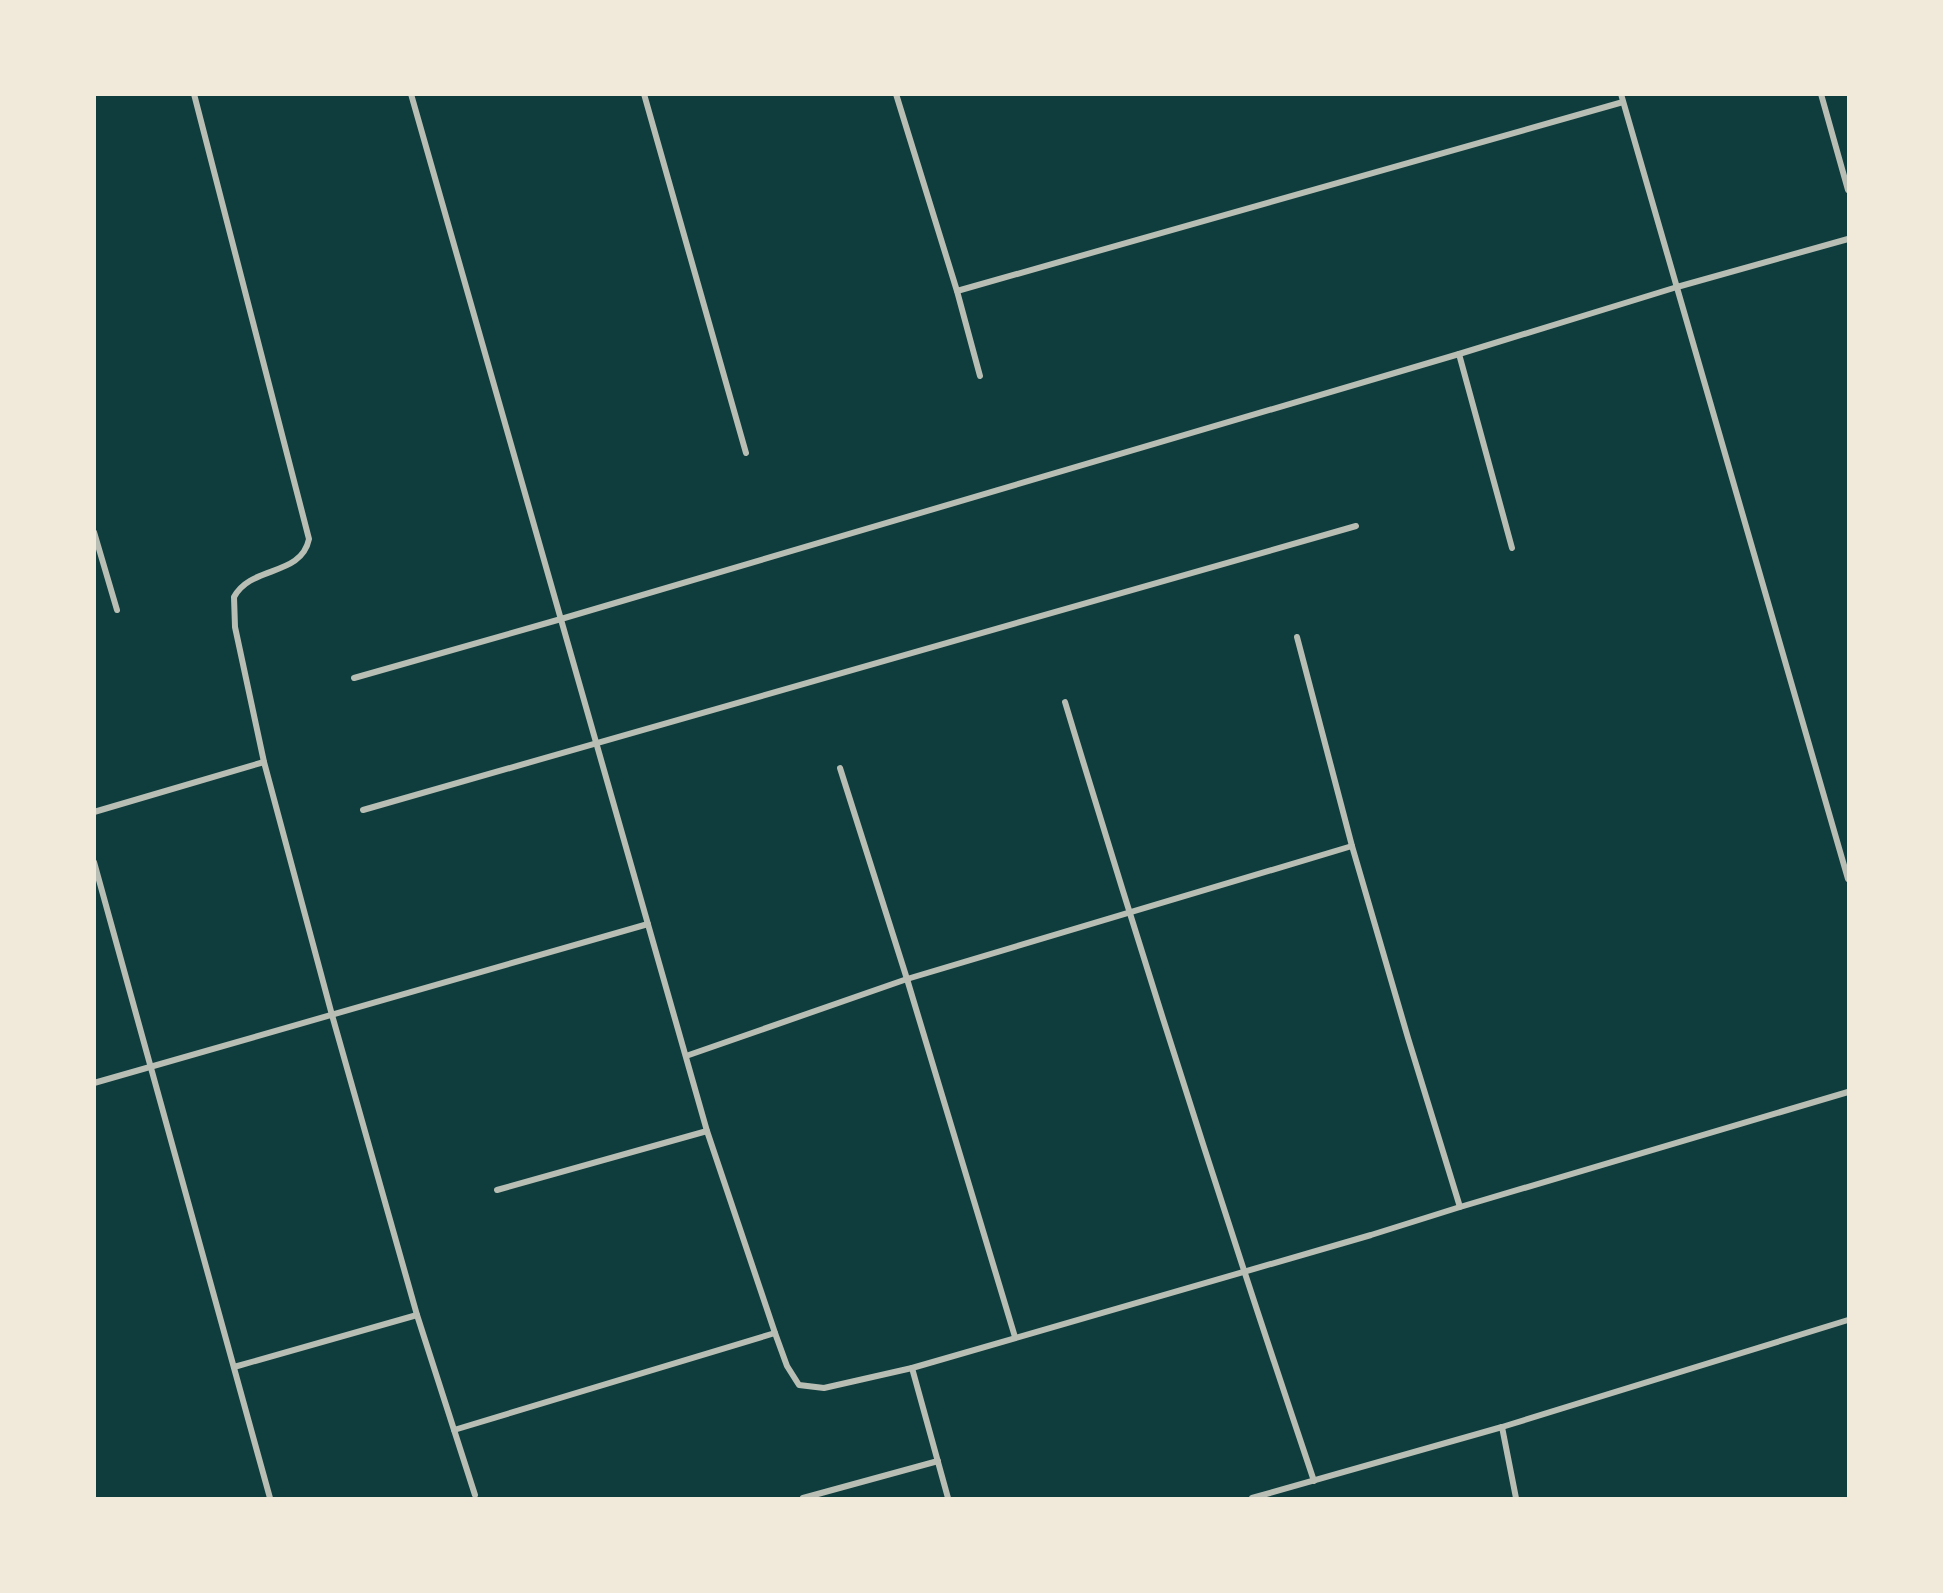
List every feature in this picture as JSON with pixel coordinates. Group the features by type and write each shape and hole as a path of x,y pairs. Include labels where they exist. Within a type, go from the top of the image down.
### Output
{"street":[{"path":"194,94 309,539 307,549 298,561 252,579 243,586 234,597 235,627 264,762 332,1015 417,1315 475,1495"},
{"path":"411,94 707,1131 775,1333 787,1366 799,1385 825,1388 912,1368 1371,1235 1848,1092"},
{"path":"644,94 746,453"},
{"path":"896,94 957,291 980,376"},
{"path":"1621,94 1848,879"},
{"path":"1821,94 1848,190"},
{"path":"957,291 1623,102"},
{"path":"354,678 561,619 1848,238"},
{"path":"1458,354 1512,548"},
{"path":"363,810 1356,526"},
{"path":"94,532 117,610"},
{"path":"1298,637 1352,846 1460,1207"},
{"path":"1065,702 1129,914 1314,1481"},
{"path":"94,812 264,762"},
{"path":"840,768 907,979 1015,1337"},
{"path":"686,1056 907,979 1352,846"},
{"path":"94,862 270,1498"},
{"path":"94,1083 648,924"},
{"path":"498,1190 707,1131"},
{"path":"234,1367 417,1315"},
{"path":"1252,1498 1502,1427 1848,1320"},
{"path":"454,1430 775,1333"},
{"path":"912,1368 948,1498"},
{"path":"1502,1427 1516,1498"},
{"path":"803,1498 938,1461"}]}
